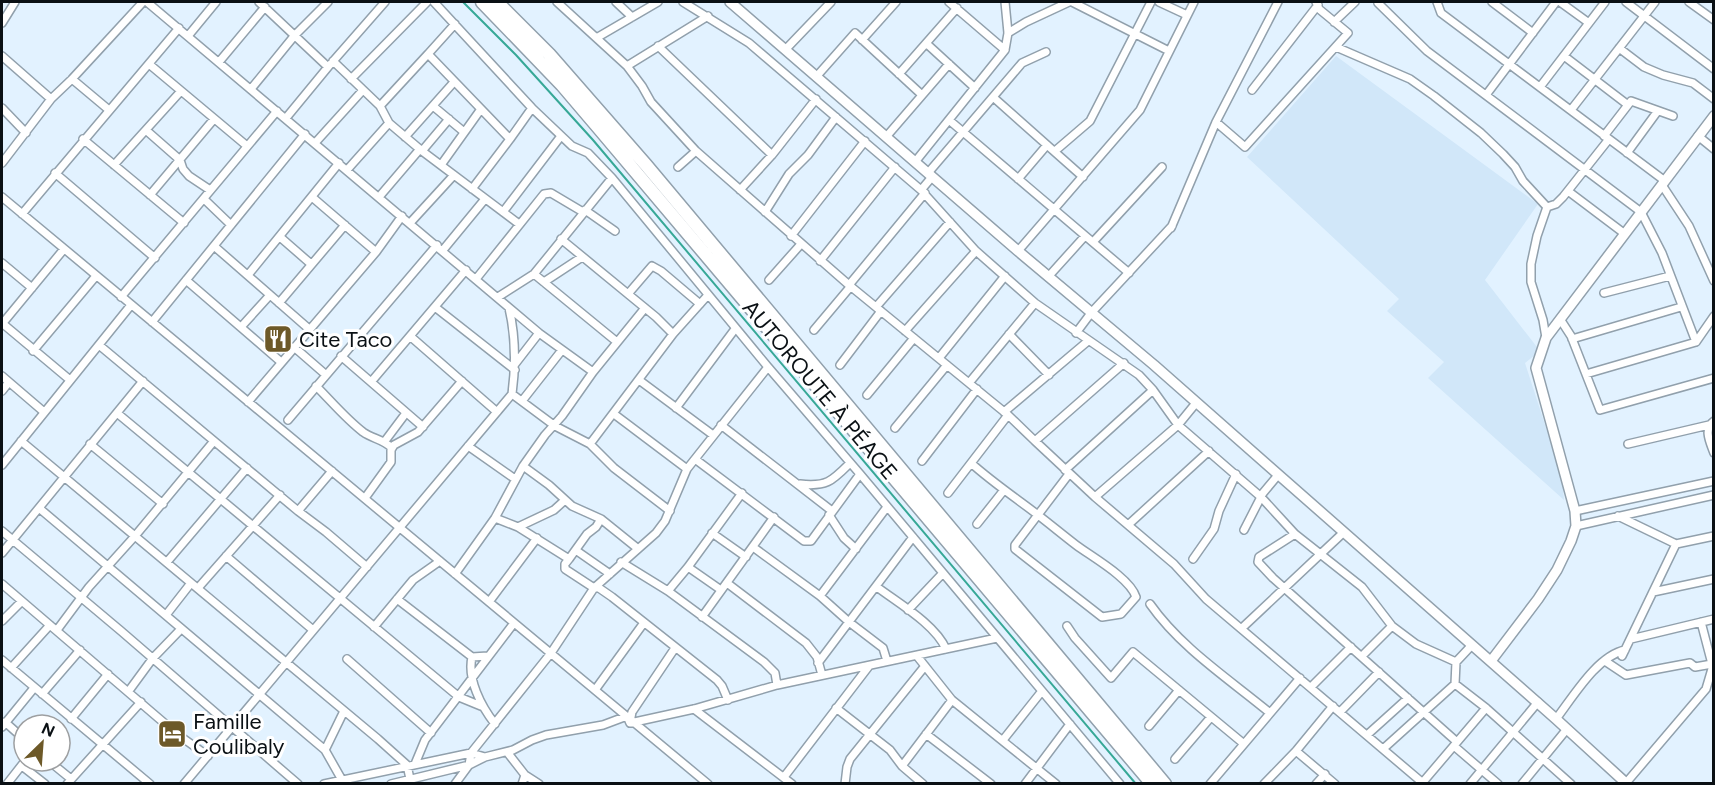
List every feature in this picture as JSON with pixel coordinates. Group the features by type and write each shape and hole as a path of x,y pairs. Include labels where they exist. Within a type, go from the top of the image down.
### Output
{"highway":[{"name":"AUTOROUTE À PÉAGE","path":"482,2 562,85 670,210 1152,783"},
{"path":"497,2 549,54 624,140 1165,783"}],"street":[{"path":"2,23 15,2"},
{"path":"2,163 51,99 72,80 145,2 286,118 539,333 593,372"},
{"path":"188,36 216,2"},
{"path":"251,89 325,2"},
{"path":"286,118 385,2"},
{"path":"351,79 427,2"},
{"path":"434,2 532,108 572,146 588,153 612,178 735,329 1120,783"},
{"path":"557,2 598,37 627,66 651,102 696,151 820,261 1006,414 1067,472 1174,564 1206,599 1424,783 1486,708"},
{"path":"616,2 632,17"},
{"path":"598,37 658,2"},
{"path":"683,2 749,43 816,99 923,191 976,251 1035,303 1076,333 1125,363 1153,390 1178,425 1261,497 1296,534 1362,587 1392,626 1416,644 1456,662"},
{"path":"730,2 1278,474 1538,702 1626,783 1706,689 1713,663 1701,622"},
{"path":"785,50 831,2"},
{"path":"862,40 896,2"},
{"path":"949,2 1005,50"},
{"path":"915,162 1005,50 1008,33 1005,2"},
{"path":"1008,33 1026,22 1071,2 1169,51"},
{"path":"1054,151 1090,121 1151,2"},
{"path":"1159,2 1187,15"},
{"path":"1018,251 1140,111 1194,2"},
{"path":"1076,333 1091,313 1172,227 1215,122 1278,2"},
{"path":"1334,22 1355,2"},
{"path":"1437,2 1441,13 1607,137 1663,183 1689,226 1713,281"},
{"path":"1492,2 1533,33"},
{"path":"1486,95 1558,2 1589,23"},
{"path":"1540,87 1605,2"},
{"path":"1626,2 1713,69"},
{"path":"1571,110 1655,2"},
{"path":"1689,2 1713,20"},
{"path":"1215,122 1245,147 1336,47 1348,33 1319,9 1317,3"},
{"path":"1252,90 1317,3"},
{"path":"1378,3 1427,51 1641,212 1662,253 1696,342"},
{"path":"219,62 262,4 295,35 363,90 380,106 389,123 405,137 519,224"},
{"path":"899,74 957,8"},
{"path":"627,66 708,16"},
{"path":"380,106 455,24"},
{"path":"22,214 178,28"},
{"path":"816,77 855,33 922,95"},
{"path":"927,44 975,88"},
{"path":"658,46 772,156"},
{"path":"1336,47 1410,79 1434,96 1481,133 1503,154 1515,167 1523,181 1547,207"},
{"path":"1619,48 1644,67 1693,83 1713,99"},
{"path":"814,330 923,191 930,175 993,97 1022,63 1046,52"},
{"path":"428,54 510,139"},
{"path":"2,56 51,99"},
{"path":"1564,56 1628,105"},
{"path":"148,64 247,146"},
{"path":"886,137 949,64"},
{"path":"72,80 109,110"},
{"path":"405,137 454,82"},
{"path":"315,143 363,90"},
{"path":"114,165 181,91"},
{"path":"993,97 1083,177"},
{"path":"740,190 772,156 816,99"},
{"path":"1547,207 1556,204 1568,192 1630,101 1673,116"},
{"path":"433,106 464,132"},
{"path":"2,108 26,133"},
{"path":"472,189 532,108"},
{"path":"441,165 481,109"},
{"path":"121,297 277,111"},
{"path":"1627,153 1657,112"},
{"path":"1491,661 1551,580 1576,526 1575,512 1536,368 1546,338 1713,116"},
{"path":"765,212 789,174 808,155 836,117"},
{"path":"150,195 214,119"},
{"path":"379,197 449,119"},
{"path":"948,120 1129,273"},
{"path":"347,170 389,123"},
{"path":"147,131 180,160 189,176 210,190"},
{"path":"152,322 305,134"},
{"path":"503,212 561,136"},
{"path":"1698,136 1713,149"},
{"path":"84,139 184,223"},
{"path":"791,236 865,141"},
{"path":"1018,179 1047,145"},
{"path":"678,167 696,151"},
{"path":"248,275 339,163"},
{"path":"820,261 895,167"},
{"path":"1093,242 1162,167"},
{"path":"55,173 155,258"},
{"path":"410,223 454,175"},
{"path":"498,297 534,274 612,178"},
{"path":"477,279 540,198 548,192 615,231"},
{"path":"1568,192 1625,234"},
{"path":"2,197 708,783"},
{"path":"312,197 376,252"},
{"path":"204,199 231,225"},
{"path":"288,420 341,356 485,199"},
{"path":"1546,338 1531,282 1531,264 1547,207"},
{"path":"248,402 376,252 402,216"},
{"path":"840,365 878,309 950,222"},
{"path":"279,303 345,225"},
{"path":"1048,277 1085,236"},
{"path":"279,237 311,264"},
{"path":"561,240 645,308 673,334"},
{"path":"769,280 801,244"},
{"path":"214,246 309,329"},
{"path":"64,249 2,323 70,380"},
{"path":"905,331 976,251"},
{"path":"544,282 582,257"},
{"path":"2,263 32,288"},
{"path":"628,294 652,266 700,303"},
{"path":"371,382 466,270"},
{"path":"534,274 617,342"},
{"path":"33,351 96,276"},
{"path":"939,358 1005,276"},
{"path":"1604,293 1670,276"},
{"path":"186,280 281,362"},
{"path":"241,327 270,295"},
{"path":"590,444 673,334 708,295"},
{"path":"969,383 1035,303"},
{"path":"2,465 131,305"},
{"path":"435,307 515,367"},
{"path":"1572,339 1681,307"},
{"path":"184,783 512,394 515,367 514,332 509,308"},
{"path":"455,574 495,518 515,479 545,435 555,426 593,372 645,308"},
{"path":"1586,374 1696,342 1713,316"},
{"path":"1560,319 1572,339 1600,410 1713,378"},
{"path":"676,408 735,329"},
{"path":"515,367 539,333"},
{"path":"1009,334 1048,375"},
{"path":"410,336 497,412"},
{"path":"867,395 914,338"},
{"path":"948,493 1006,414 1088,341"},
{"path":"99,345 367,567"},
{"path":"294,347 325,374"},
{"path":"522,401 562,351"},
{"path":"341,356 423,427"},
{"path":"1035,441 1125,363"},
{"path":"895,428 947,365"},
{"path":"455,783 469,765 471,753 551,653 594,588 656,533 670,511 687,469 768,367"},
{"path":"2,375 44,412"},
{"path":"639,380 713,435"},
{"path":"2,553 143,381"},
{"path":"364,498 391,462 392,448 397,442 413,436 423,427 462,381"},
{"path":"2,390 9,382"},
{"path":"316,386 356,427 366,434 385,441 392,448"},
{"path":"922,461 977,389"},
{"path":"971,463 1004,490 1038,515 1126,582 1136,597 1121,614 1101,617 1039,566 1017,552 1015,545 1038,515 1067,472 1153,390"},
{"path":"512,394 555,426 590,444 614,468 670,511"},
{"path":"1095,497 1178,425 1196,403"},
{"path":"117,413 459,697 481,706"},
{"path":"385,441 406,413"},
{"path":"614,414 687,469"},
{"path":"1628,444 1711,423"},
{"path":"1711,423 1707,432 1713,453"},
{"path":"721,425 797,484 830,513 844,538 856,549"},
{"path":"21,441 411,765"},
{"path":"57,630 88,587 163,504 214,441"},
{"path":"90,444 163,504"},
{"path":"468,446 515,479"},
{"path":"1128,525 1209,451"},
{"path":"695,459 808,542 812,541 860,474"},
{"path":"797,484 822,485 831,481 850,463"},
{"path":"523,466 578,510 601,519 637,548"},
{"path":"167,562 247,468"},
{"path":"298,511 332,471"},
{"path":"1193,560 1214,529 1219,511 1236,474"},
{"path":"1244,530 1261,497 1278,474"},
{"path":"1575,512 1713,481"},
{"path":"977,524 1004,490"},
{"path":"668,591 742,493"},
{"path":"166,615 226,556 280,495"},
{"path":"1576,526 1713,495"},
{"path":"518,526 554,510 565,500"},
{"path":"820,596 887,507"},
{"path":"39,508 325,750 342,780"},
{"path":"1618,516 1676,544 1713,536"},
{"path":"702,617 774,517"},
{"path":"495,518 518,526 569,559"},
{"path":"601,519 596,527 588,532 577,551 565,564 565,569 612,597 643,624 717,680 728,700"},
{"path":"2,531 298,783"},
{"path":"1242,628 1344,532"},
{"path":"712,533 746,557"},
{"path":"1296,534 1258,559 1273,578 1424,712 1498,783"},
{"path":"818,663 913,537"},
{"path":"489,602 537,538"},
{"path":"1556,719 1589,675 1617,652 1624,653 1676,544"},
{"path":"753,547 820,596 882,648 887,661"},
{"path":"577,551 609,574"},
{"path":"226,556 313,630"},
{"path":"374,627 413,580 440,561"},
{"path":"621,562 668,591 771,667 777,685"},
{"path":"688,567 721,590"},
{"path":"908,610 943,573"},
{"path":"1653,592 1713,579"},
{"path":"727,583 806,643 813,651 822,675"},
{"path":"2,584 21,602 35,610 183,740 208,756"},
{"path":"877,587 939,636 946,649"},
{"path":"398,599 472,657 488,656"},
{"path":"2,621 21,602"},
{"path":"1150,604 1163,623 1180,639 1270,713"},
{"path":"1630,639 1713,619"},
{"path":"410,779 411,765 425,740 514,623"},
{"path":"595,690 643,624"},
{"path":"11,668 50,625"},
{"path":"1066,626 1111,678 1133,652 1244,744"},
{"path":"1362,656 1392,626"},
{"path":"128,692 153,658 181,628"},
{"path":"391,783 469,765 546,735 694,709 777,685 997,638"},
{"path":"1383,749 1455,684 1456,662 1472,645"},
{"path":"1311,687 1351,647"},
{"path":"630,720 632,712 675,648"},
{"path":"42,694 80,650"},
{"path":"916,656 952,700 1056,783"},
{"path":"472,657 473,678 481,706 495,724"},
{"path":"347,659 431,733"},
{"path":"2,660 65,713"},
{"path":"1605,661 1626,675 1690,663 1695,667 1713,663"},
{"path":"784,777 869,666"},
{"path":"845,783 850,759 925,666"},
{"path":"1340,712 1379,672"},
{"path":"72,717 108,674"},
{"path":"1210,783 1300,678"},
{"path":"1455,684 1486,708 1571,783"},
{"path":"3,725 34,688"},
{"path":"1149,726 1179,690"},
{"path":"1003,740 1042,691"},
{"path":"1367,735 1408,698"},
{"path":"902,766 952,700"},
{"path":"69,781 141,702"},
{"path":"1470,783 1538,702"},
{"path":"1264,783 1296,751 1333,706"},
{"path":"836,708 890,750 902,766 923,783"},
{"path":"694,709 792,783"},
{"path":"325,750 344,711"},
{"path":"1175,759 1211,717"},
{"path":"72,719 150,783"},
{"path":"1025,783 1070,724"},
{"path":"1522,783 1567,729"},
{"path":"926,734 991,783"},
{"path":"1296,751 1335,783"},
{"path":"507,752 525,775 539,783"},
{"path":"324,783 471,753 485,757"},
{"path":"2,774 8,782"},
{"path":"1317,783 1324,774"},
{"path":"522,783 525,775"},
{"path":"693,783 699,776"}],"shaded area":[{"path":"1336,56 1538,204 1485,280 1540,351 1525,363 1562,477 1564,500 1428,378 1444,362 1387,311 1399,299 1247,157"}],"waterway":[{"path":"463,2 516,55 593,140 1136,784"}],"place":[{"name":"Cite Taco","path":"278,339"},
{"name":"Famille Coulibaly","path":"172,734"}]}
